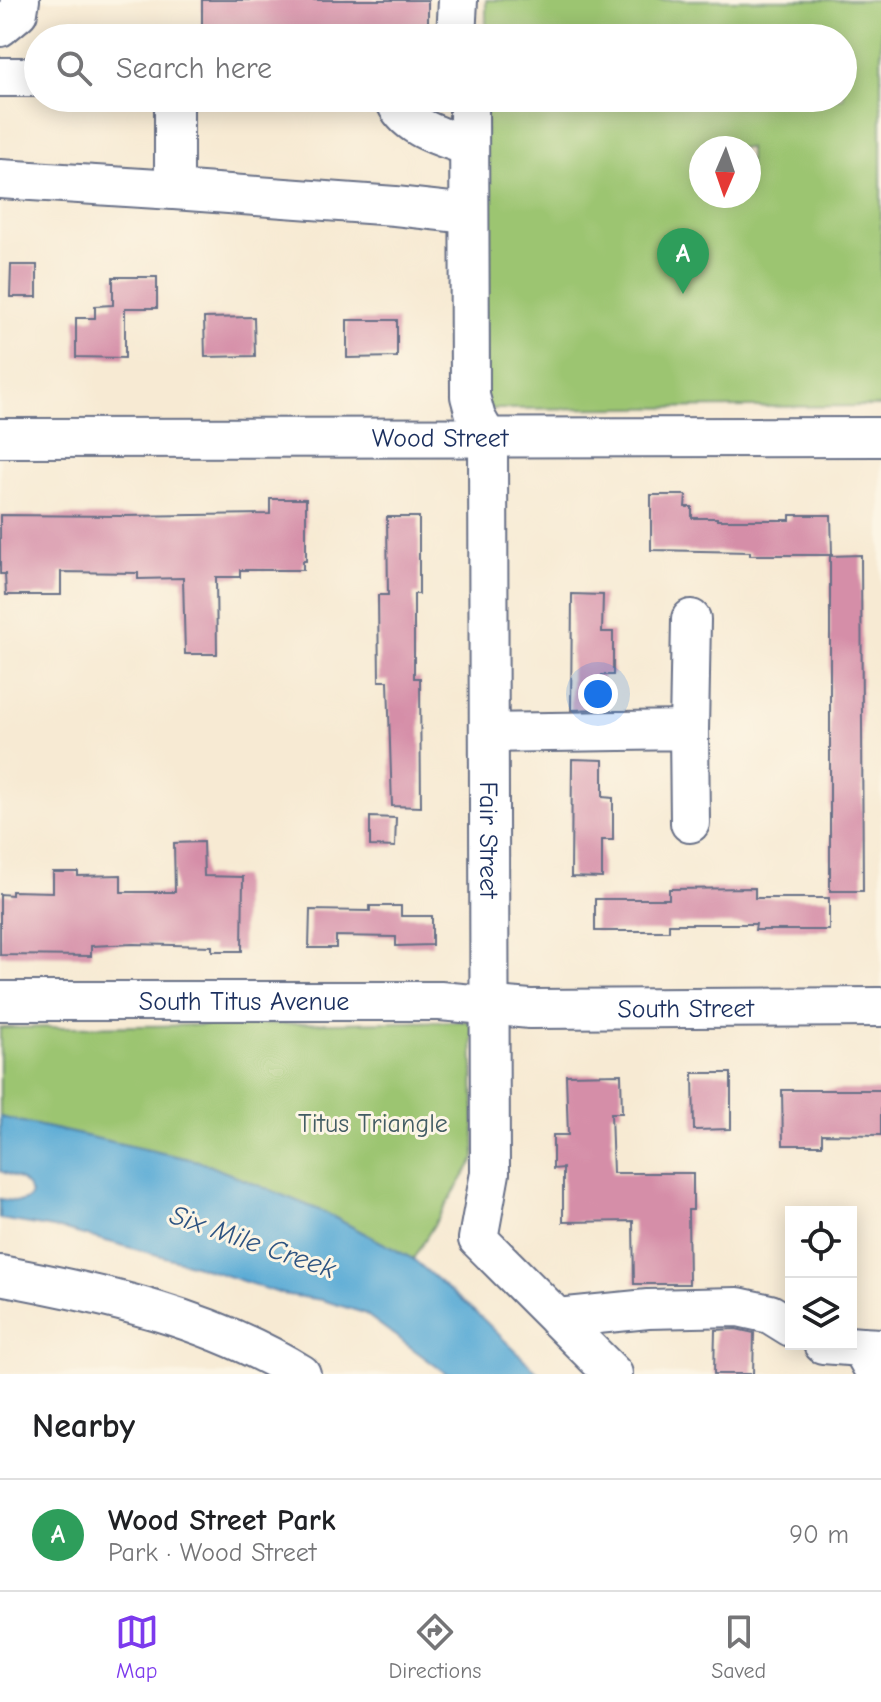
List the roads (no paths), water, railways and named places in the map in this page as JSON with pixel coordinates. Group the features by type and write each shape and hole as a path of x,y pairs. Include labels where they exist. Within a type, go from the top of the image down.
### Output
{"street":[{"path":"0,27 18,12 20,0"},
{"path":"457,24 458,0"},
{"path":"0,77 24,77"},
{"path":"174,112 174,190"},
{"path":"399,112 436,135 468,146"},
{"path":"469,112 470,396 476,418 488,439"},
{"path":"0,179 395,206 469,214"},
{"name":"Wood Street","path":"0,438 881,437"},
{"name":"Fair Street","path":"488,439 490,1173 478,1239 557,1318"},
{"path":"690,823 691,619"},
{"path":"489,733 689,730"},
{"name":"South Titus Avenue","path":"0,1001 234,999 490,1004"},
{"name":"South Street","path":"490,1004 530,1009 881,1007"},
{"path":"0,1275 170,1315 264,1351 301,1374"},
{"path":"557,1318 648,1309 738,1307 770,1314 785,1323"},
{"path":"557,1318 613,1374"},
{"path":"848,1350 872,1356"}],"water":[{"name":"Six Mile Creek","path":"0,1117 198,1161 324,1212 413,1259 482,1318 539,1374 447,1374 364,1313 322,1300 282,1294 191,1264 65,1230 0,1219 0,1199 19,1202 28,1199 31,1194 22,1181 0,1171"}],"place":[{"name":"Wood Street Park","path":"683,294"}],"park label":[{"name":"Titus Triangle","path":"373,1123"}]}
